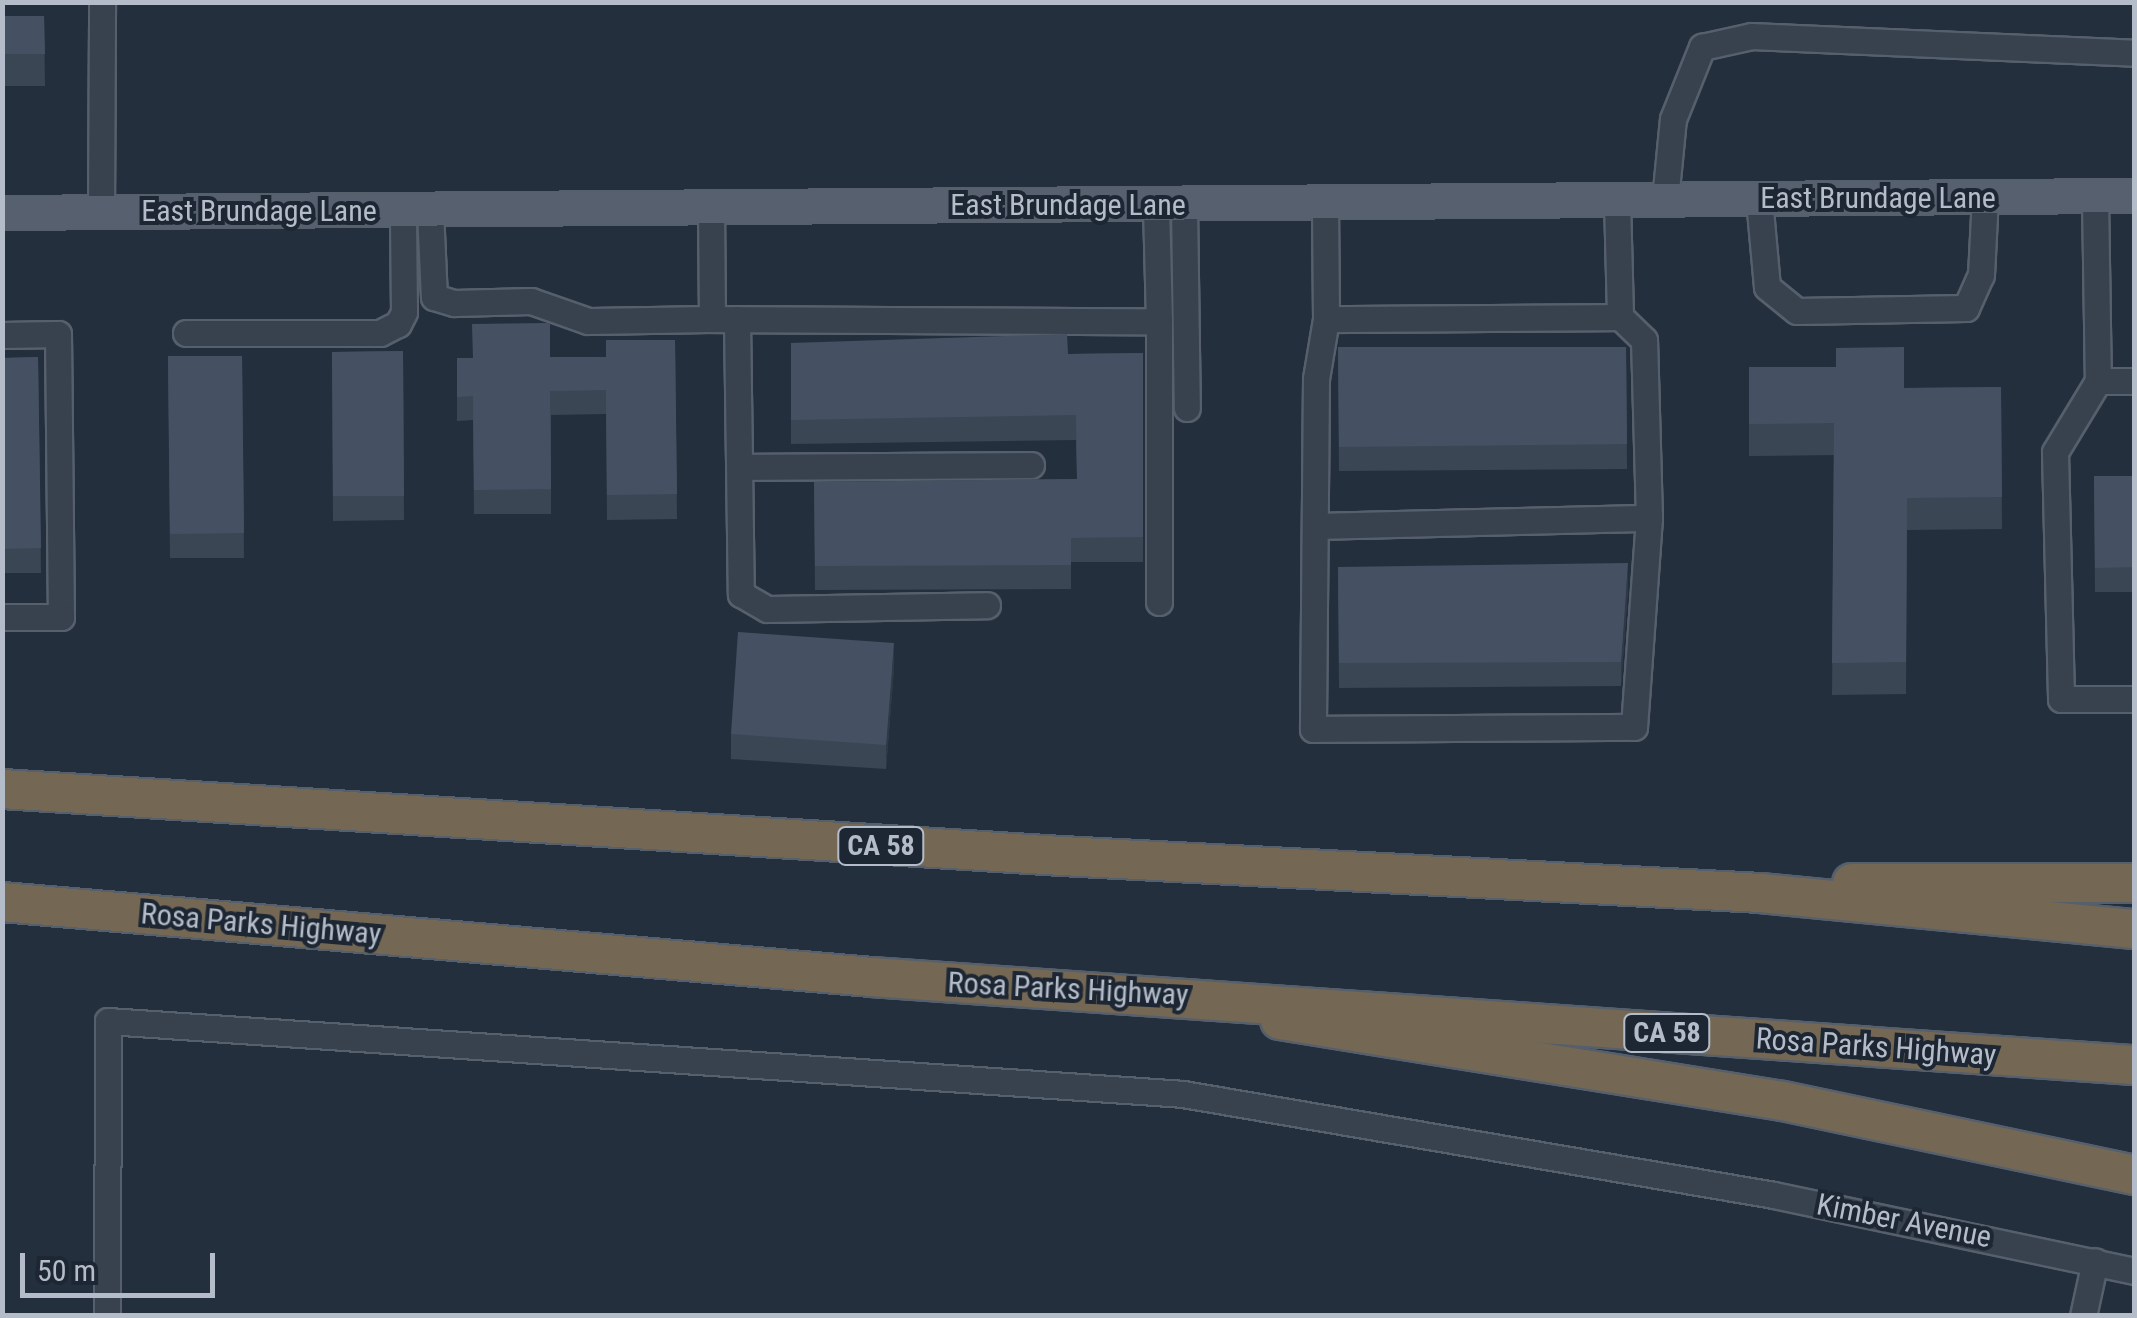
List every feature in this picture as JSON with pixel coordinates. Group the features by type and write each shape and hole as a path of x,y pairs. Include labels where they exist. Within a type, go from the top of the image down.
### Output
{"highway":[{"name":"CA 58","path":"2,789 1062,856 1760,892 2134,928"},
{"path":"1760,892 1881,880 2134,883"},
{"name":"Rosa Parks Highway","path":"2,902 871,978 2134,1064"},
{"path":"1200,998 1314,1030 1783,1102 2134,1175"}],"main road":[{"name":"East Brundage Lane","path":"2,213 2134,196"}],"street":[{"path":"101,212 102,2"},
{"path":"1665,200 1673,119 1702,47 1752,36 2134,53"},
{"path":"2095,196 2098,382 2056,452 2061,698 2134,698"},
{"path":"1759,199 1768,286 1797,311 1966,308 1980,275 1985,198"},
{"path":"1617,200 1620,318"},
{"path":"1325,203 1326,319 1316,379 1313,729 1634,727 1650,518 1644,340 1620,318 1326,319"},
{"path":"1159,602 1159,322 1170,204"},
{"path":"1170,204 1187,408"},
{"path":"711,208 740,467 741,594 767,608 987,604"},
{"path":"416,210 431,283 444,302 532,301 588,321 1159,322"},
{"path":"186,333 380,333 398,324 404,312 416,210"},
{"path":"2,334 58,334 61,617 2,617"},
{"path":"2098,382 2134,381"},
{"path":"740,467 1031,464"},
{"path":"1317,526 1650,518"},
{"name":"Kimber Avenue","path":"107,1316 108,1021 1182,1094 1673,1178 2134,1272"},
{"path":"2083,1316 2095,1262"}],"building":[{"path":"2,16 44,16 45,54 2,54"},
{"path":"550,323 550,357 606,357 606,340 675,340 677,494 607,495 606,390 550,391 551,489 474,490 473,396 457,397 457,358 473,358 472,324"},
{"path":"1067,334 1068,354 1143,353 1143,537 1071,538 1071,565 815,566 814,482 1077,479 1076,415 791,420 791,343"},
{"path":"1338,347 1626,347 1627,444 1339,447"},
{"path":"1904,347 1904,388 2001,387 2002,497 1907,498 1906,662 1832,663 1834,423 1749,424 1749,367 1836,367 1836,348"},
{"path":"403,351 404,496 333,496 332,352"},
{"path":"168,356 242,356 244,533 170,534"},
{"path":"38,357 41,548 2,549 2,358"},
{"path":"2094,476 2134,476 2134,567 2095,568"},
{"path":"1628,563 1621,662 1339,663 1338,567"},
{"path":"738,632 894,643 886,745 731,734"}]}
